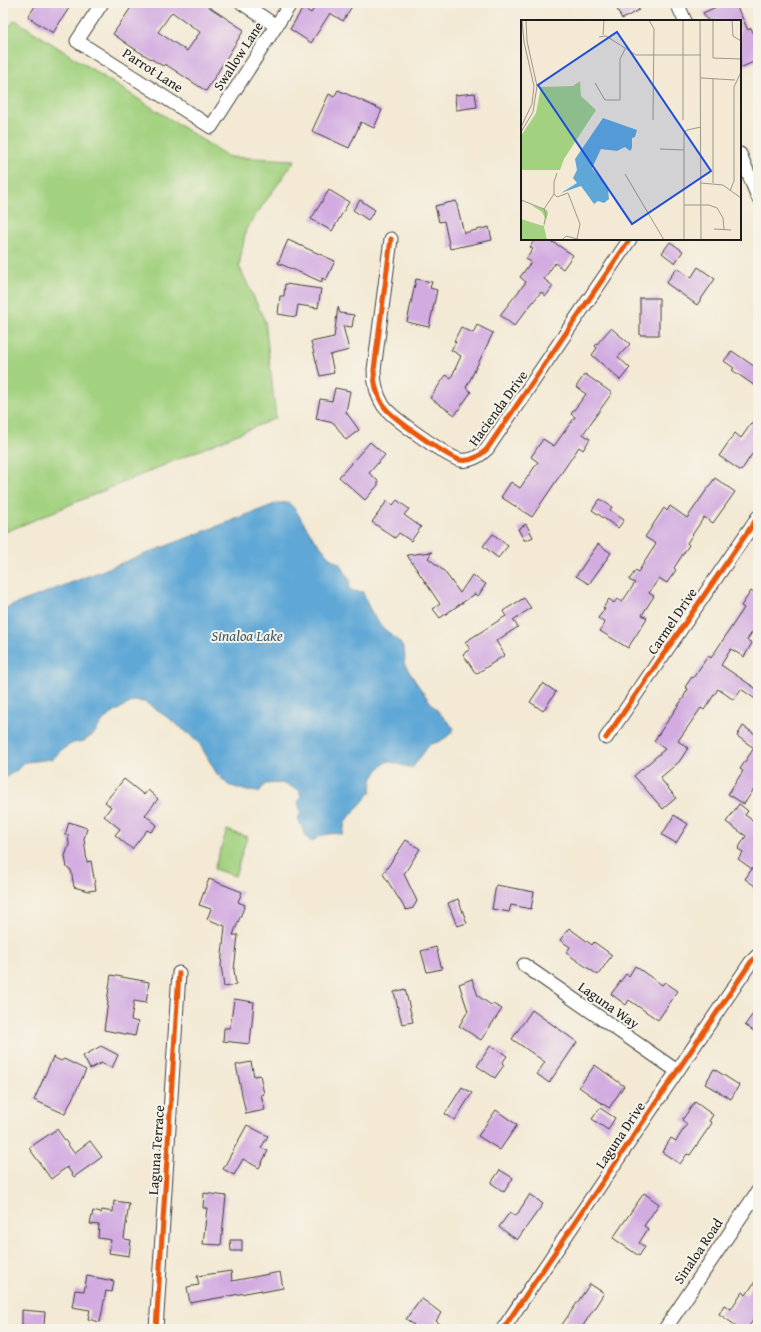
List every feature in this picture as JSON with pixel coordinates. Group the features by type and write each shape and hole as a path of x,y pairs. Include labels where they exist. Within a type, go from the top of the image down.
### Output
{"street":[{"name":"Parrot Lane","path":"102,3 77,41 211,127"},
{"path":"242,3 276,26"},
{"name":"Swallow Lane","path":"211,127 291,3"},
{"path":"678,3 685,20"},
{"path":"741,156 758,197"},
{"name":"Hacienda Drive","path":"391,239 374,370 374,384 384,406 394,417 450,456 461,460 473,459 481,455 487,449 629,240"},
{"name":"Carmel Drive","path":"606,738 758,517"},
{"name":"Laguna Drive","path":"503,1329 751,962 758,955"},
{"name":"Laguna Way","path":"524,965 677,1071"},
{"name":"Laguna Terrace","path":"156,1329 179,973"},
{"name":"Sinaloa Road","path":"665,1329 758,1192"}],"green space":[{"path":"15,20 229,157 295,160 246,229 239,266 265,321 276,418 3,533 3,33"},
{"path":"227,830 247,837 235,876 214,869"}],"water":[{"name":"Sinaloa Lake","path":"288,502 330,558 341,565 350,581 349,588 353,591 363,592 368,606 376,619 401,645 405,655 404,663 415,681 454,728 450,734 441,741 430,744 412,768 387,761 377,771 372,780 371,792 345,822 343,834 326,834 312,842 307,838 298,819 301,812 298,802 301,797 299,790 282,783 265,784 259,792 247,791 228,785 217,774 198,741 145,702 134,701 124,706 103,720 94,734 84,741 73,743 61,750 53,759 25,762 17,770 3,779 3,609 275,504"}],"building":[{"path":"37,3 62,3 69,8 53,33 28,17"},
{"path":"134,3 203,3 244,30 206,91 165,64 163,66 113,34","holes":["172,12 200,32 187,51 158,32"]},
{"path":"316,3 354,3 343,21 330,13 311,43 290,29 303,8 311,13 317,4"},
{"path":"614,3 636,3 639,10 622,19"},
{"path":"724,3 735,3 748,30 751,28 758,43 758,60 741,68 741,20 707,20 703,13"},
{"path":"338,90 382,110 374,128 361,122 349,148 312,131 329,94 334,97"},
{"path":"475,93 477,107 456,110 455,95"},
{"path":"329,190 349,202 332,231 311,219"},
{"path":"360,200 375,210 368,220 353,210"},
{"path":"456,201 464,233 489,227 492,240 450,249 444,221 439,222 435,206"},
{"path":"288,240 335,261 326,280 322,278 322,282 278,263"},
{"path":"534,240 548,240 573,255 563,269 555,263 544,279 553,286 546,296 541,292 514,326 500,315 526,282 520,277 531,262 526,259 533,249 530,247"},
{"path":"670,242 683,251 675,263 662,253"},
{"path":"698,267 715,279 697,305 666,283 677,268 691,278"},
{"path":"416,279 432,282 430,288 437,290 429,327 407,322"},
{"path":"285,284 321,289 318,308 298,305 296,317 278,314 280,296 284,296"},
{"path":"640,298 659,298 659,335 640,335"},
{"path":"338,307 340,313 354,315 352,327 343,326 349,350 330,355 334,373 320,376 311,342 334,337"},
{"path":"477,325 493,333 466,388 471,392 455,415 430,398 446,375 451,378 461,356 451,350 456,342 454,341 461,327 473,333"},
{"path":"611,328 630,344 618,357 630,368 620,380 592,355 597,348 595,346"},
{"path":"732,351 758,369 758,388 732,370 734,368 724,361"},
{"path":"585,374 612,393 583,434 590,439 583,450 579,447 532,517 501,497 511,482 520,488 538,462 531,457 543,439 554,446 575,417 571,414 586,394 576,387"},
{"path":"335,388 350,391 346,412 359,430 346,440 334,423 316,419 320,399 332,401"},
{"path":"758,414 758,445 741,471 719,456 735,433 741,438"},
{"path":"370,442 385,455 369,473 378,481 378,485 365,500 339,477"},
{"path":"715,478 735,492 713,523 704,517 687,543 689,545 674,568 676,570 667,583 659,578 649,593 654,596 642,615 647,618 628,648 600,631 605,623 598,618 605,609 603,608 609,599 614,603 617,599 622,602 635,583 629,580 636,570 638,572 656,544 645,537 664,508 667,511 670,506 687,518"},
{"path":"600,499 612,507 610,510 624,520 618,528 592,510"},
{"path":"397,500 409,509 404,515 421,527 411,541 399,533 395,538 372,522 387,501 393,505"},
{"path":"526,524 533,537 524,540 518,529"},
{"path":"493,534 508,546 498,558 483,546"},
{"path":"598,544 611,553 589,584 576,576"},
{"path":"432,552 428,558 444,571 460,593 472,575 486,584 478,596 475,594 440,618 433,609 440,604 407,555"},
{"path":"751,591 758,596 758,623 747,640 752,643 744,657 731,649 721,665 758,690 758,701 741,689 734,700 718,689 704,710 701,708 678,741 688,748 679,762 660,778 676,798 663,809 634,776 665,749 654,741 684,697 688,689 685,687 708,656 711,658 744,608 741,606"},
{"path":"524,598 531,608 513,620 518,627 496,641 505,655 476,674 463,654 470,649 465,642 506,616 503,611"},
{"path":"543,683 556,692 543,711 530,702"},
{"path":"743,726 758,736 758,783 744,804 728,794 743,771 740,769 754,748 737,736"},
{"path":"124,779 144,795 148,790 158,799 145,815 157,825 151,832 147,830 132,849 115,835 120,829 104,816 111,807 105,802"},
{"path":"739,804 748,811 745,815 758,824 758,888 745,879 752,869 738,859 743,852 738,849 746,836 726,822"},
{"path":"674,815 688,824 676,843 662,835"},
{"path":"69,822 87,828 84,839 87,862 91,861 96,890 88,891 74,887 71,870 67,868 65,856 69,845 68,835 65,835"},
{"path":"406,840 420,849 404,874 417,901 413,908 406,910 383,874"},
{"path":"209,879 242,892 238,902 245,905 233,935 238,935 234,970 236,985 224,987 221,965 225,926 207,919 211,909 199,905"},
{"path":"496,885 534,892 531,909 511,905 509,912 492,909"},
{"path":"458,899 467,923 457,926 448,903"},
{"path":"569,928 592,945 594,942 612,955 598,975 566,953 570,947 560,940"},
{"path":"436,947 442,969 427,972 421,951"},
{"path":"635,966 662,985 665,982 678,991 658,1020 629,1000 626,1005 611,994 626,974 629,976"},
{"path":"111,975 149,982 146,1003 134,1001 131,1020 138,1022 135,1036 104,1030"},
{"path":"472,979 478,996 491,1005 493,1004 502,1009 481,1040 459,1026 468,1011 459,984"},
{"path":"405,989 413,1022 402,1024 394,992"},
{"path":"234,999 254,1002 250,1044 223,1041 224,1028 230,1028"},
{"path":"758,1007 758,1034 745,1025"},
{"path":"532,1010 577,1042 549,1083 537,1074 545,1062 512,1039"},
{"path":"491,1045 507,1056 502,1063 504,1065 495,1078 477,1066"},
{"path":"101,1046 118,1055 112,1068 101,1063 90,1069 83,1056"},
{"path":"53,1057 61,1061 64,1059 86,1070 65,1114 34,1100"},
{"path":"251,1062 254,1076 260,1075 264,1094 261,1095 265,1110 246,1114 236,1065"},
{"path":"595,1065 624,1086 609,1108 579,1087"},
{"path":"714,1069 739,1085 731,1099 705,1084"},
{"path":"462,1087 472,1093 455,1120 445,1114"},
{"path":"695,1102 713,1115 709,1121 712,1123 690,1155 687,1154 680,1164 662,1152 671,1138 676,1141 687,1124 682,1120"},
{"path":"600,1108 615,1118 608,1130 592,1119"},
{"path":"496,1110 517,1125 500,1150 478,1136"},
{"path":"247,1125 268,1136 261,1148 268,1151 259,1168 243,1159 234,1175 223,1169"},
{"path":"57,1129 74,1153 90,1141 102,1157 74,1177 67,1167 51,1179 29,1148"},
{"path":"500,1170 513,1178 504,1192 491,1183"},
{"path":"204,1193 226,1196 221,1245 203,1244 207,1208 203,1208"},
{"path":"644,1193 659,1204 644,1226 648,1229 639,1243 645,1247 639,1256 613,1238"},
{"path":"530,1194 543,1204 517,1240 499,1227 510,1212 516,1216"},
{"path":"114,1201 129,1203 124,1239 131,1240 129,1256 109,1253 111,1240 98,1238 99,1225 90,1224 93,1211 101,1213 102,1210 113,1212"},
{"path":"230,1240 242,1240 242,1251 231,1251"},
{"path":"231,1271 232,1281 280,1272 283,1288 262,1292 262,1290 190,1303 187,1287 199,1285 197,1276"},
{"path":"87,1276 114,1281 112,1292 106,1291 100,1322 88,1319 90,1310 72,1307 75,1290 84,1291"},
{"path":"758,1277 758,1313 747,1329 741,1329 719,1314 724,1305 731,1309 742,1292 746,1295"},
{"path":"590,1284 604,1293 581,1329 559,1329"},
{"path":"421,1298 441,1313 436,1321 447,1329 410,1329 414,1325 406,1319"},
{"path":"22,1310 45,1312 44,1326 22,1325"}],"cycle path":[{"path":"391,239 374,370 377,393 388,411 407,427 444,452 460,460 475,458 487,449 629,240"},
{"path":"606,738 758,517"},
{"path":"503,1329 751,962 758,955"},
{"path":"156,1329 179,973"}]}
